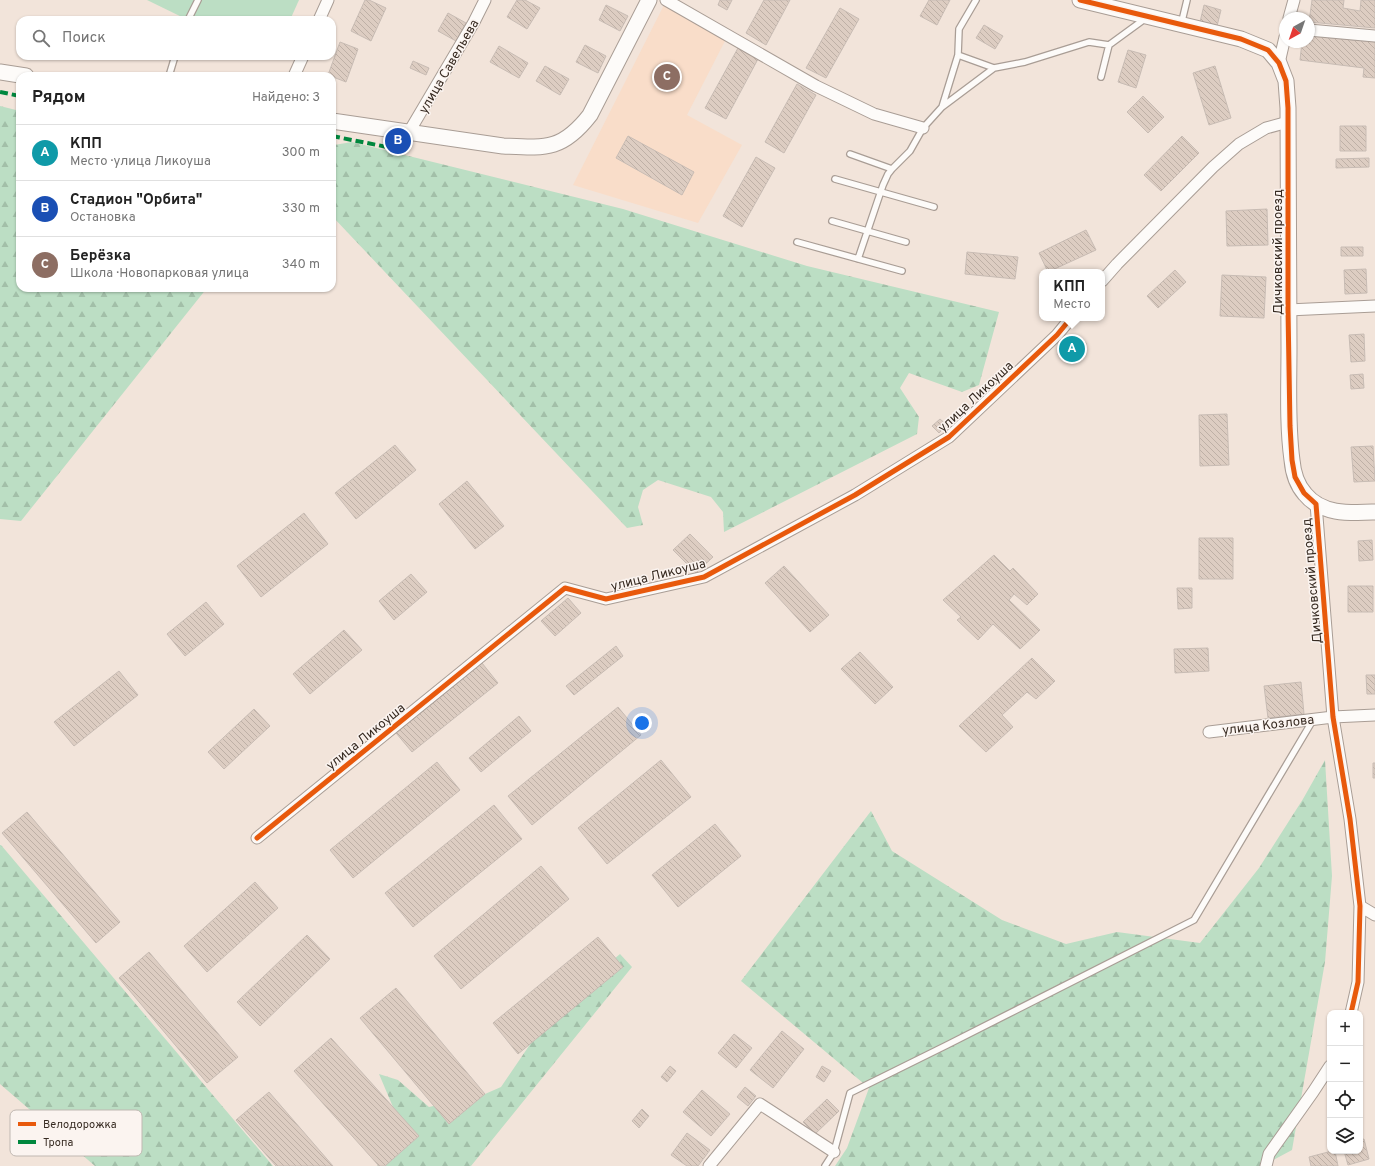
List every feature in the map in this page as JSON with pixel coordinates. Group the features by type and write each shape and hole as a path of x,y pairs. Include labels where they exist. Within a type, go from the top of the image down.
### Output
{"street":[{"path":"321,16 328,0"},
{"name":"улица Савельева","path":"409,132 474,22 485,0"},
{"path":"336,121 503,146 536,147 562,142 580,128 590,115 649,0"},
{"path":"666,0 816,86 874,114 923,128"},
{"path":"1080,0 1241,39 1268,50 1280,63"},
{"path":"1291,12 1294,0"},
{"path":"1315,31 1375,36"},
{"path":"1280,63 1283,48"},
{"path":"296,72 301,60"},
{"name":"Дичковский проезд","path":"1280,63 1286,80 1288,122 1288,310 1292,460 1295,477 1304,493 1316,504 1333,717 1350,819 1360,906 1358,982 1352,1010"},
{"path":"0,72 16,74"},
{"path":"1105,278 1117,264 1213,167 1239,144 1266,128 1288,122"},
{"path":"1288,310 1375,306"},
{"name":"улица Ликоуша","path":"257,838 565,588 606,599 704,577 855,495 949,437 1057,335 1069,321"},
{"path":"1316,504 1335,512 1375,512"},
{"name":"улица Козлова","path":"1208,732 1333,717 1375,716"},
{"path":"1360,906 1375,915"},
{"path":"1266,1166 1268,1154 1327,1070"},
{"path":"709,1166 760,1104 834,1152"}],"lane":[{"path":"190,16 198,0"},
{"path":"942,107 958,55 960,29 976,0"},
{"path":"1181,25 1187,0"},
{"path":"1101,77 1109,45 1148,17"},
{"path":"858,259 888,174 910,151 923,128 942,107 994,68 1025,62 1089,42 1109,45"},
{"path":"958,55 994,68"},
{"path":"170,72 173,60"},
{"path":"850,154 892,169"},
{"path":"835,179 934,207"},
{"path":"832,221 906,242"},
{"path":"798,242 902,271"},
{"path":"825,1166 834,1152 850,1093 1194,920 1314,719"}],"shaded area":[{"path":"664,5 726,39 687,115 742,145 698,223 573,185"}],"green space":[{"path":"147,0 299,0 292,16 180,16"},
{"path":"0,106 16,110 16,292 204,292 21,521 0,519"},
{"path":"352,142 623,209 807,266 999,312 979,385 962,392 909,373 900,388 919,417 917,434 724,532 723,512 711,497 658,480 643,490 638,507 643,525 627,528 336,220 336,145"},
{"path":"1325,760 1332,876 1325,962 1292,1150 1262,1166 835,1166 847,1148 869,1088 741,981 871,811 892,851 1002,920 1066,944 1117,932 1200,943 1259,868 1303,799"},
{"path":"1,845 273,1166 95,1166 83,1156 142,1156 142,1110 30,1110 0,1084"},
{"path":"620,954 632,967 471,1166 377,1166 407,1140 379,1074 398,1080 429,1107 485,1094 501,1087 552,1012"}],"building":[{"path":"365,0 369,0 386,8 371,41 351,31"},
{"path":"517,0 525,0 540,8 527,29 507,17"},
{"path":"720,0 732,0 727,10 718,5"},
{"path":"764,0 790,0 766,45 746,33"},
{"path":"929,0 950,0 937,25 920,16"},
{"path":"1312,0 1344,0 1343,8 1360,11 1361,0 1375,0 1375,28 1315,23 1315,12 1310,12"},
{"path":"606,5 628,16 620,31 599,20"},
{"path":"1204,5 1221,10 1217,26 1200,22"},
{"path":"840,8 859,19 826,78 806,68"},
{"path":"448,13 466,23 456,41 438,31"},
{"path":"984,25 1003,36 995,49 976,38"},
{"path":"1315,37 1375,42 1375,78 1363,77 1364,68 1300,60 1301,48 1315,48"},
{"path":"340,42 358,49 346,82 336,78 336,72 329,72 333,60 336,60 336,53"},
{"path":"585,45 606,56 598,73 576,62"},
{"path":"499,46 528,63 519,78 490,62"},
{"path":"738,48 758,59 726,119 705,108"},
{"path":"1128,50 1146,55 1136,88 1118,82"},
{"path":"413,61 429,68 426,75 410,68"},
{"path":"545,66 569,79 560,95 536,81"},
{"path":"1215,66 1231,118 1209,125 1193,73"},
{"path":"797,84 816,95 784,153 765,142"},
{"path":"1143,96 1164,117 1148,133 1127,112"},
{"path":"1340,126 1366,126 1366,151 1340,151"},
{"path":"628,136 694,172 682,195 616,158"},
{"path":"1182,136 1199,153 1161,191 1144,175"},
{"path":"756,157 775,168 742,227 723,216"},
{"path":"1369,158 1369,167 1336,168 1336,159"},
{"path":"1267,209 1268,245 1227,246 1226,211"},
{"path":"1086,230 1096,250 1055,269 1047,269 1039,253"},
{"path":"1341,247 1363,247 1363,256 1341,256"},
{"path":"967,252 1018,257 1015,279 965,274"},
{"path":"1366,269 1367,293 1345,294 1344,270"},
{"path":"1175,270 1186,282 1158,308 1147,296"},
{"path":"1222,275 1266,277 1264,318 1220,316"},
{"path":"1364,334 1365,361 1351,362 1349,335"},
{"path":"1063,337 1086,343 1081,361 1058,355"},
{"path":"1363,374 1364,388 1351,389 1350,375"},
{"path":"1227,414 1229,465 1200,466 1199,415"},
{"path":"940,419 947,425 939,433 932,426"},
{"path":"395,445 416,470 356,519 335,493"},
{"path":"1373,446 1375,481 1354,482 1351,447"},
{"path":"467,481 504,526 475,549 439,504"},
{"path":"304,513 328,544 261,597 237,566"},
{"path":"690,534 713,557 696,573 673,550"},
{"path":"1199,538 1233,538 1233,579 1199,579"},
{"path":"1372,540 1373,560 1359,561 1358,541"},
{"path":"994,555 1010,571 1013,568 1038,594 1027,605 1014,594 1009,600 1040,630 1020,649 993,624 978,640 957,620 961,617 943,600"},
{"path":"784,566 829,615 810,632 765,583"},
{"path":"411,574 427,592 394,620 379,601"},
{"path":"1348,586 1373,586 1373,612 1348,612"},
{"path":"1177,588 1192,588 1192,608 1178,609"},
{"path":"568,598 581,613 555,636 541,621"},
{"path":"206,602 224,624 185,656 167,634"},
{"path":"344,630 362,650 310,694 293,674"},
{"path":"616,646 623,656 574,695 566,686"},
{"path":"1208,648 1209,671 1175,673 1174,649"},
{"path":"860,652 893,687 875,704 841,669"},
{"path":"1032,658 1055,681 1036,699 1027,692 1002,715 1013,727 986,752 959,726"},
{"path":"482,663 498,683 412,752 396,733"},
{"path":"119,671 138,695 74,746 54,722"},
{"path":"1366,675 1375,675 1375,694 1367,694"},
{"path":"1301,682 1304,714 1268,718 1264,686"},
{"path":"618,707 641,735 532,825 508,796"},
{"path":"254,709 270,726 224,769 208,752"},
{"path":"519,716 531,731 481,772 469,758"},
{"path":"661,760 691,797 607,864 578,828"},
{"path":"437,762 460,790 353,878 330,850"},
{"path":"1373,763 1375,763 1375,778 1373,778"},
{"path":"494,805 522,839 413,927 385,893"},
{"path":"27,812 120,922 96,943 2,833"},
{"path":"715,824 741,856 678,907 652,875"},
{"path":"541,866 569,899 461,989 434,956"},
{"path":"255,882 278,908 207,972 184,946"},
{"path":"307,935 330,959 260,1026 237,1002"},
{"path":"598,937 623,967 518,1054 493,1023"},
{"path":"149,952 238,1057 207,1083 119,978"},
{"path":"396,988 485,1094 449,1124 360,1018"},
{"path":"782,1031 804,1049 773,1088 750,1070"},
{"path":"734,1034 752,1048 736,1068 718,1053"},
{"path":"331,1038 419,1136 385,1166 379,1166 294,1071"},
{"path":"670,1066 676,1071 667,1082 661,1077"},
{"path":"822,1066 831,1071 824,1082 816,1077"},
{"path":"745,1087 756,1096 748,1106 737,1097"},
{"path":"702,1090 730,1114 711,1136 683,1112"},
{"path":"269,1092 333,1166 276,1166 236,1120"},
{"path":"827,1099 839,1111 815,1134 803,1122"},
{"path":"642,1109 649,1116 639,1128 632,1121"},
{"path":"687,1133 710,1150 698,1166 687,1166 671,1155"},
{"path":"1363,1139 1369,1159 1348,1165 1345,1154 1363,1154"},
{"path":"1327,1152 1327,1154 1336,1154 1338,1166 1311,1166 1309,1157"}],"marked path":[{"path":"0,92 16,95"},
{"path":"336,137 387,147"}],"cycle path":[{"path":"1080,0 1241,39 1268,50 1279,63 1286,81 1288,108 1288,310 1292,460 1295,477 1304,493 1316,504 1333,717 1350,819 1360,906 1358,982 1352,1010"},
{"path":"257,838 565,588 606,599 704,577 855,495 949,437 1057,335 1069,321"}],"place":[{"name":"Берёзка","path":"667,77"},
{"name":"Стадион \"Орбита\"","path":"398,141"},
{"name":"КПП","path":"1072,349"}]}
